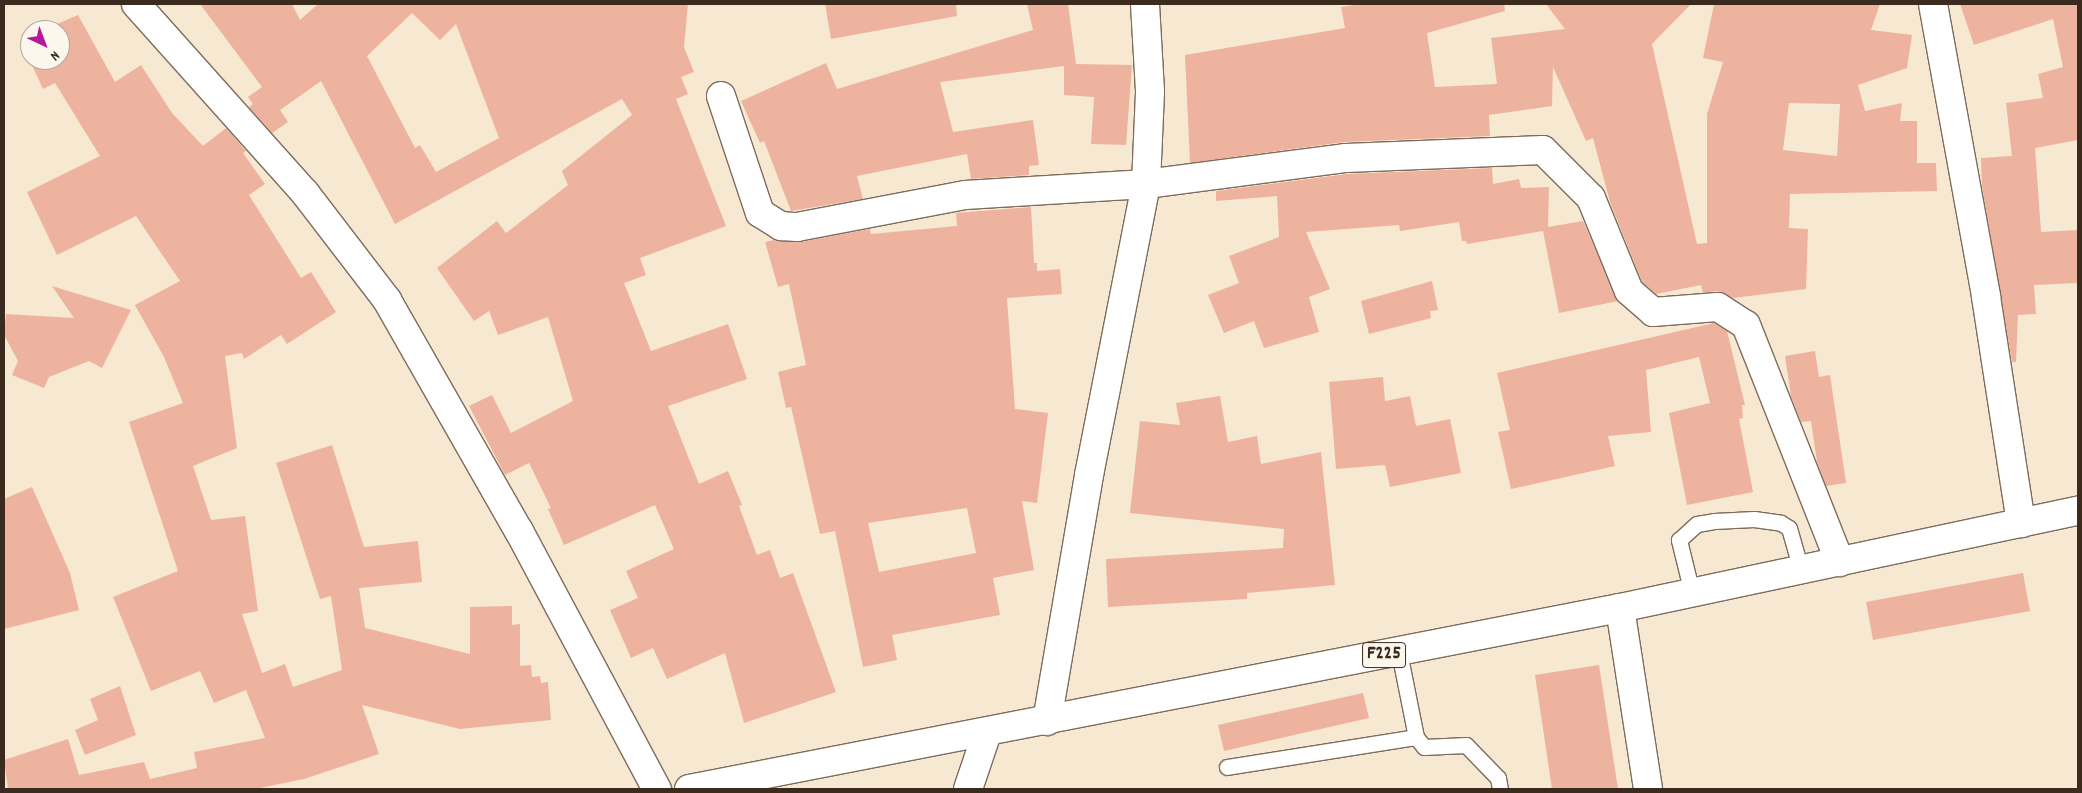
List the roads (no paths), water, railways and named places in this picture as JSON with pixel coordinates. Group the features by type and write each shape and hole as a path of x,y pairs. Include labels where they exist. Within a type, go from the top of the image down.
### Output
{"street":[{"path":"136,4 305,193 386,300 519,531 657,789"},
{"path":"1047,721 1089,475 1146,184 1150,91 1144,4"},
{"path":"1933,4 1986,297 2021,523"},
{"path":"721,96 760,213 781,226 797,227 965,195 1146,184 1346,158 1543,150 1591,198 1629,291 1653,312 1718,307 1746,325 1840,562"},
{"name":"F225","path":"689,789 987,733 1620,608 2078,511"},
{"path":"1620,608 1648,789"},
{"path":"968,789 987,733"}],"lane":[{"path":"1692,593 1678,540 1696,524 1754,519 1781,523 1789,528 1801,570"},
{"path":"1399,652 1416,737 1424,747 1466,745 1498,778 1500,789"},
{"path":"1227,767 1416,737"}]}
